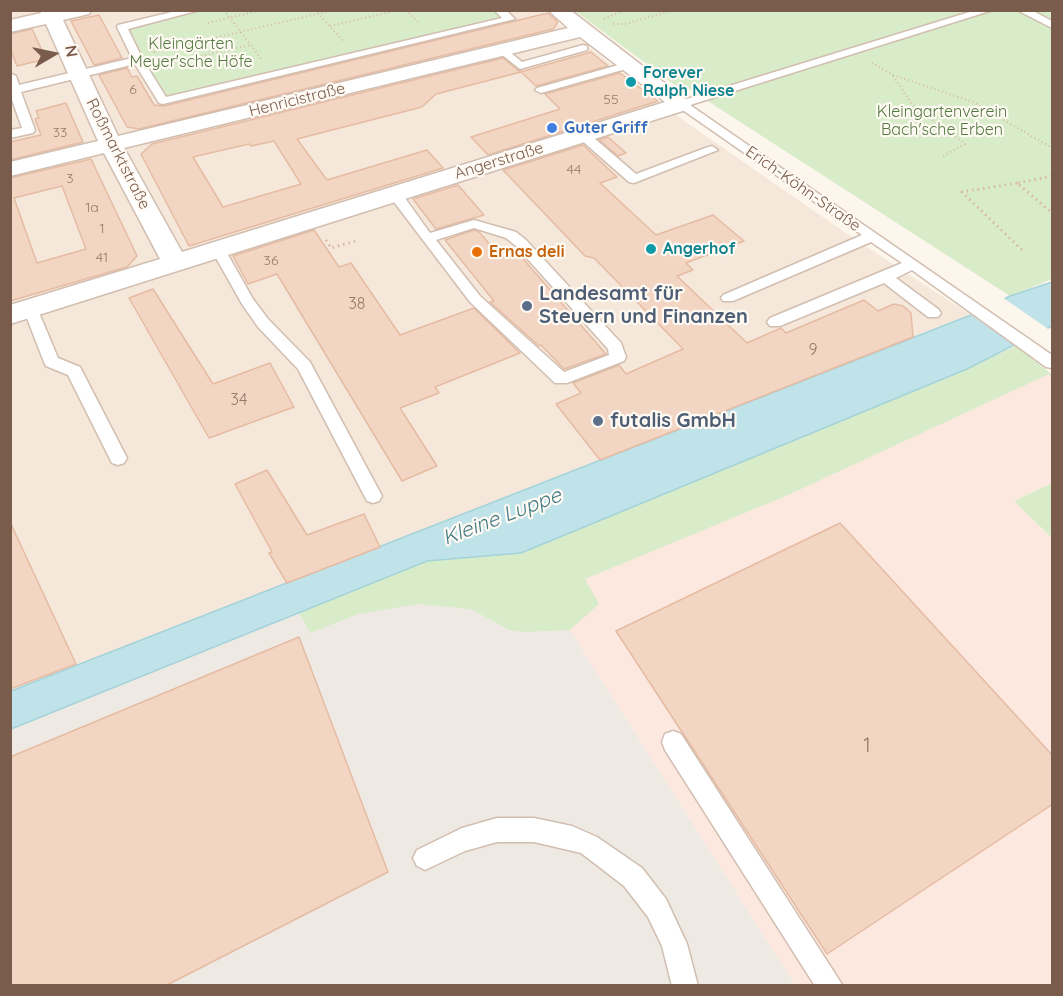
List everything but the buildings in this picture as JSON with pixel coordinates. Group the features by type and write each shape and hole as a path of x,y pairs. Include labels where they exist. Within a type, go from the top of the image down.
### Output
{"street":[{"path":"10,26 51,14 82,10"},
{"name":"Erich-Köhn-Straße","path":"557,10 583,39 629,65 681,104"},
{"name":"Roßmarktstraße","path":"51,14 111,145 175,263"},
{"name":"Henricistraße","path":"10,169 501,50 583,39"},
{"name":"Angerstraße","path":"20,311 681,104"}],"lane":[{"path":"195,10 122,27 139,62 163,101 510,19 500,10"},
{"name":"Angerstraße","path":"681,104 988,10"},
{"path":"1022,10 1053,25"},
{"path":"13,90 139,62"},
{"path":"542,90 629,65"},
{"path":"10,76 13,90 29,130 10,134"},
{"name":"Erich-Köhn-Straße","path":"681,104 1053,363"},
{"path":"583,135 634,179 712,150"},
{"path":"395,194 427,238 475,299 561,380 618,357 615,347 522,243 511,235 474,225 427,238"},
{"path":"728,298 872,236"},
{"path":"218,249 247,301 263,322 304,366 373,496"},
{"path":"775,322 913,264"},
{"path":"886,277 933,313"},
{"path":"20,311 52,362 74,371 118,458"},
{"path":"673,742 830,986"},
{"path":"425,858 462,840 498,830 534,830 562,835 589,845 633,877 657,908 674,944 685,986"}],"path":[{"path":"224,10 273,75"},
{"path":"315,10 357,56"},
{"path":"139,62 240,32 334,10"},
{"path":"330,27 399,10"},
{"path":"604,24 625,24 674,10"},
{"path":"139,62 250,45"},
{"path":"854,52 893,75 973,102 1053,148"},
{"path":"893,75 912,104 964,144 943,156"},
{"path":"1022,250 962,192 1053,176"},
{"path":"1017,183 1053,213"},
{"path":"331,248 356,241"}],"shaded area":[{"path":"11,11 542,11 683,120 853,238 971,315 11,691"},
{"path":"1050,373 1052,381 1052,483 1014,501 1052,538 1052,985 795,985 521,553"},
{"path":"521,553 795,985 11,986 11,729 427,561"}],"green space":[{"name":"Kleingärten Meyer'sche Höfe","path":"195,10 499,10 510,19 163,101 122,27"},
{"name":"Kleingartenverein Bach'sche Erben","path":"575,11 1052,11 1052,279 1010,296 689,89 679,88"},
{"path":"1016,346 1050,373 1052,380 1049,374 786,496 585,579 599,604 570,630 525,632 509,630 471,609 418,604 358,614 310,633 299,612 427,561 521,553 967,369"},
{"path":"1052,483 1052,538 1014,501"}],"water":[{"name":"Kleine Luppe","path":"1052,282 1052,326 967,369 521,553 427,561 11,729 11,691 971,315 1010,296"}],"pier":[{"path":"1002,297 1051,331 1018,348 969,313"}],"place":[{"name":"Forever Ralph Niese","path":"631,82"},
{"name":"Guter Griff","path":"552,128"},
{"name":"Angerhof","path":"651,249"},
{"name":"Ernas deli","path":"477,252"},
{"name":"Landesamt für Steuern und Finanzen","path":"527,306"},
{"name":"futalis GmbH","path":"598,421"}]}
